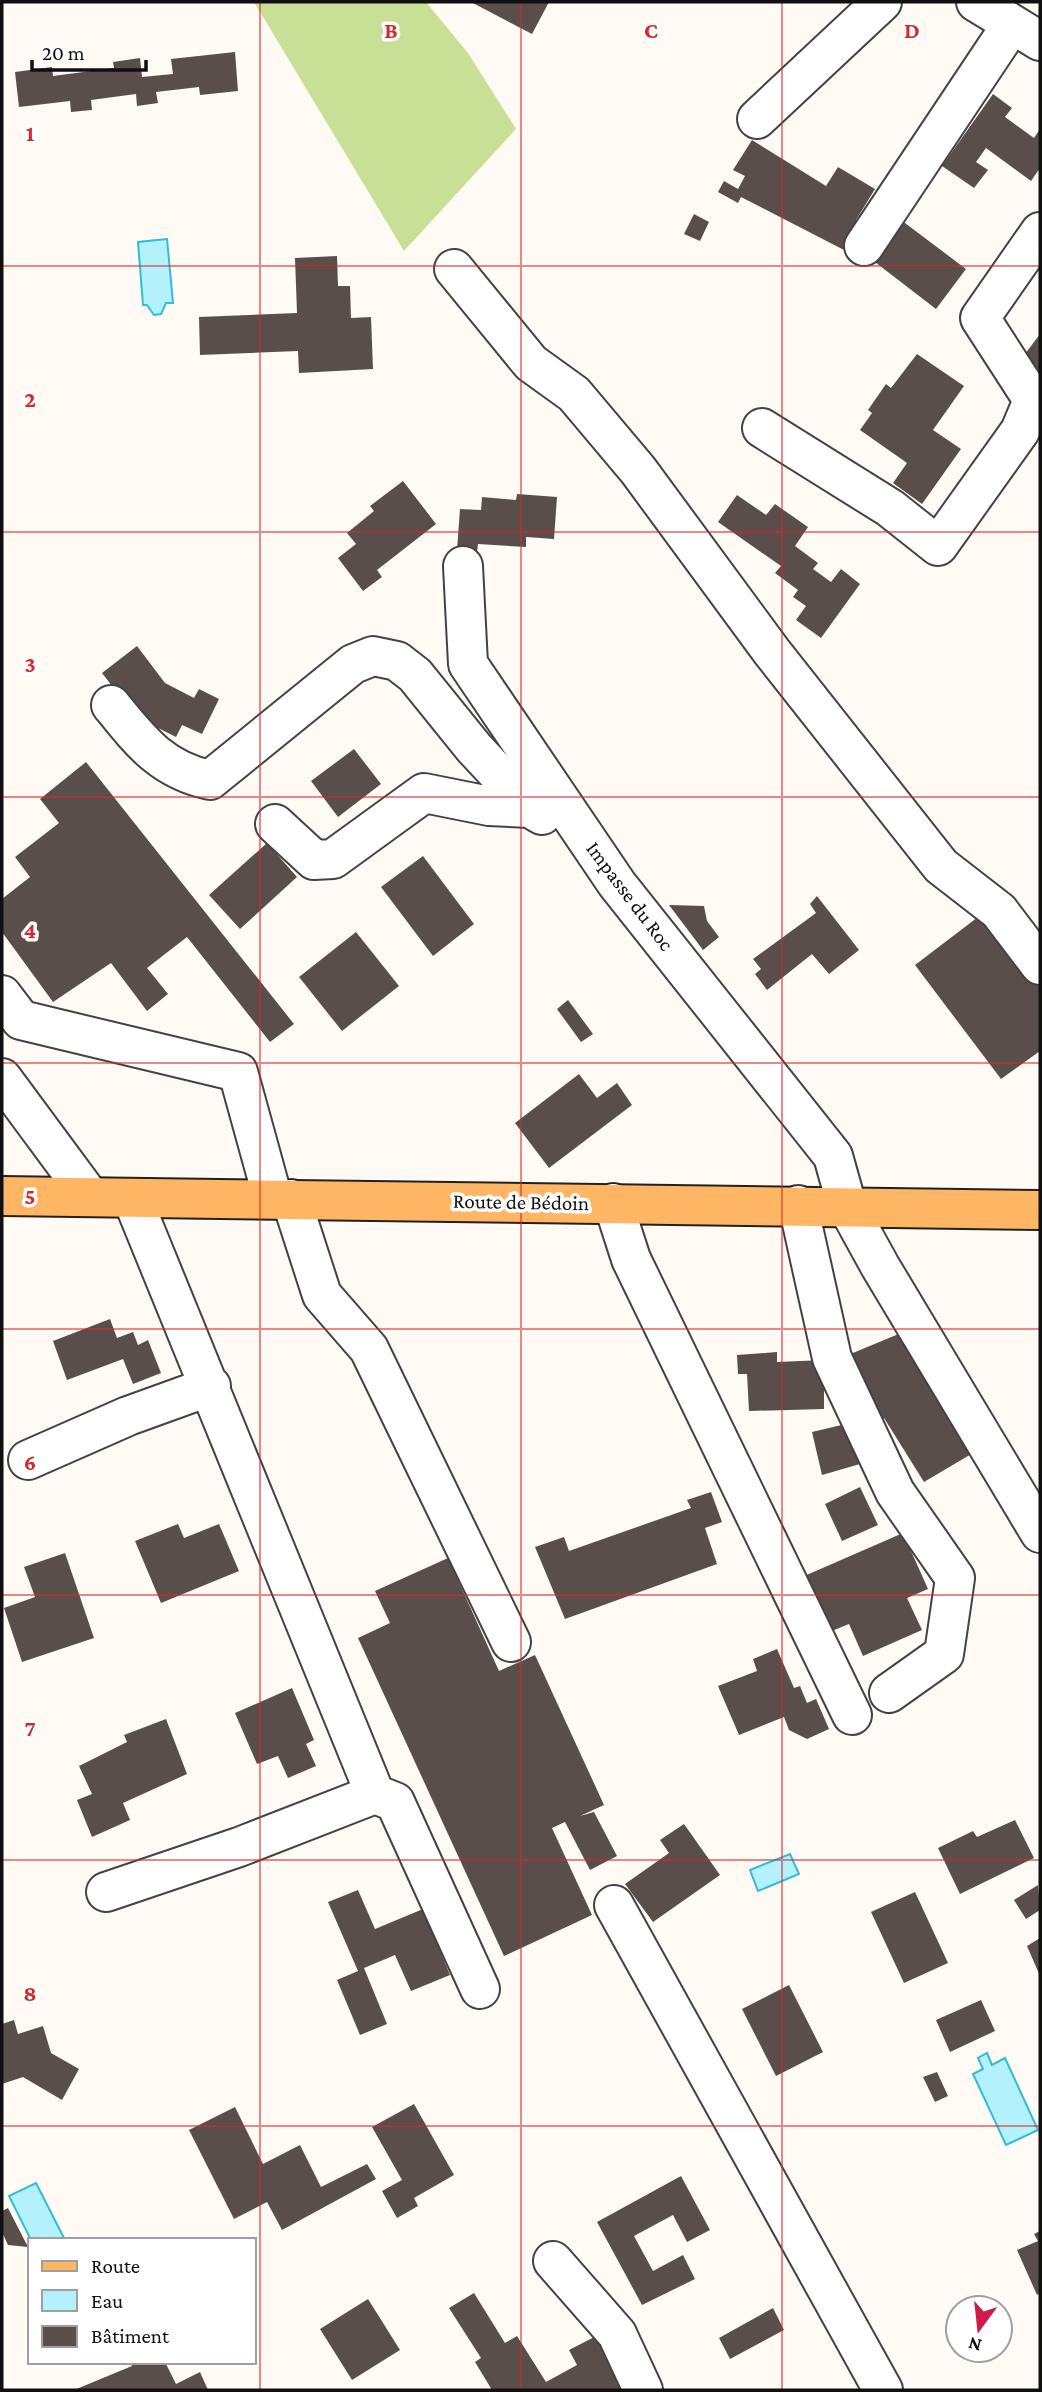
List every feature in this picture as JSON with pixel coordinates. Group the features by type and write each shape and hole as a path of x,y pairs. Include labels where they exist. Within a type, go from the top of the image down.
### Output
{"main road":[{"name":"Route de Bédoin","path":"2,1196 1040,1210"}],"street":[{"path":"757,119 882,2"},
{"path":"864,246 1026,33 976,2"},
{"path":"762,428 890,508 938,546 1020,431 1033,400 980,318 1040,232"},
{"path":"454,269 531,363 574,394 638,470 772,652 941,866 999,911 1040,965"},
{"name":"Impasse du Roc","path":"463,566 468,664 617,884 833,1156 847,1206 1040,1532"},
{"path":"111,705 149,751 190,776 210,780 353,664 373,656 397,661 415,675 474,748 530,808 587,840"},
{"path":"275,824 314,860 324,860 333,859 424,793 489,806 530,808"},
{"path":"2,995 21,1020 238,1072 282,1199 322,1295 369,1349 511,1642"},
{"path":"2,1079 90,1197"},
{"path":"132,1198 155,1260 211,1386 375,1794"},
{"path":"612,1203 631,1259 852,1715"},
{"path":"798,1205 832,1358 895,1492 954,1578 944,1654 889,1693"},
{"path":"28,1460 128,1416 211,1386"},
{"path":"106,1892 239,1847 375,1794 395,1802 480,1989"},
{"path":"614,1905 883,2390"},
{"path":"553,2261 617,2334 643,2390"}],"green space":[{"path":"254,2 426,2 468,53 516,129 404,251"}],"water":[{"path":"167,239 173,303 166,303 161,314 154,315 147,305 143,305 138,242"},
{"path":"790,1854 799,1874 758,1891 750,1870"},
{"path":"987,2053 992,2065 1005,2058 1038,2130 1006,2145 973,2074 983,2069 978,2058"},
{"path":"36,2183 64,2238 30,2238 9,2196"}],"building":[{"path":"471,2 549,2 532,34"},
{"path":"235,52 238,91 200,95 199,87 156,92 158,103 137,106 136,94 91,100 92,110 71,112 70,101 19,107 15,72 52,67 53,76 114,68 113,62 140,58 142,77 173,74 171,59"},
{"path":"993,94 1012,108 1005,117 1034,138 1040,129 1040,168 1031,181 986,148 976,162 988,170 974,188 942,166"},
{"path":"752,140 826,186 838,167 875,189 856,220 862,224 846,251 741,197 738,203 718,192 724,181 738,189 745,176 733,170"},
{"path":"694,214 709,222 700,241 684,234"},
{"path":"901,220 966,269 936,309 871,259"},
{"path":"337,256 338,286 350,286 351,318 371,317 373,369 299,373 298,351 200,355 199,317 297,313 295,258"},
{"path":"1040,334 1040,371 1022,358"},
{"path":"917,354 964,386 933,430 961,449 922,504 893,483 907,463 860,430 872,413 868,410 886,384 891,388"},
{"path":"403,481 436,524 377,570 382,577 363,591 338,558 356,544 347,533 374,511 370,506"},
{"path":"517,494 557,497 554,539 526,537 526,547 478,544 477,552 457,550 460,509 481,510 482,497 516,500"},
{"path":"737,495 766,515 775,504 808,527 795,546 818,563 813,569 831,582 841,569 860,584 821,638 796,620 806,606 793,597 798,590 775,573 781,566 718,522"},
{"path":"137,646 165,683 194,698 199,689 219,699 202,734 182,725 176,737 136,717 102,673"},
{"path":"354,749 381,784 338,817 311,781"},
{"path":"86,762 294,1024 270,1042 187,937 147,968 168,994 147,1011 111,963 53,1002 2,932 2,899 30,877 15,857 59,823 40,799"},
{"path":"267,843 297,877 240,929 209,895"},
{"path":"423,856 474,924 433,956 381,887"},
{"path":"817,896 859,950 829,974 812,954 767,990 755,974 761,969 753,959 816,913 810,904"},
{"path":"669,905 704,906 707,921 719,937 703,950"},
{"path":"982,914 1040,986 1040,1051 1001,1079 915,965"},
{"path":"356,932 399,986 342,1031 299,977"},
{"path":"568,1000 593,1034 581,1042 557,1009"},
{"path":"579,1074 597,1098 617,1083 632,1105 549,1168 515,1123"},
{"path":"110,1319 117,1338 133,1332 138,1345 148,1340 161,1373 133,1384 123,1359 67,1380 53,1341"},
{"path":"901,1333 973,1453 924,1482 884,1418 877,1422 848,1355"},
{"path":"777,1352 777,1362 824,1360 824,1409 749,1411 747,1374 738,1374 737,1355"},
{"path":"850,1423 860,1464 822,1475 812,1432"},
{"path":"860,1487 878,1525 842,1541 825,1504"},
{"path":"711,1492 722,1522 705,1528 717,1564 565,1619 535,1547 564,1537 569,1551 691,1508 687,1500"},
{"path":"178,1524 184,1538 219,1524 239,1571 161,1603 135,1541"},
{"path":"903,1533 928,1589 907,1598 922,1630 863,1656 849,1624 827,1633 802,1577"},
{"path":"65,1553 94,1638 22,1662 4,1608 35,1597 24,1567"},
{"path":"448,1558 499,1671 535,1655 604,1805 580,1816 594,1812 617,1856 590,1870 565,1822 552,1828 592,1915 504,1956 358,1638 390,1623 375,1591"},
{"path":"777,1649 794,1688 800,1686 807,1703 816,1699 829,1729 807,1739 789,1730 784,1717 739,1735 718,1686 757,1671 753,1659"},
{"path":"292,1688 314,1740 306,1744 316,1766 288,1778 278,1756 257,1764 235,1713"},
{"path":"166,1719 187,1774 123,1803 130,1820 92,1837 77,1800 92,1794 79,1766 127,1742 124,1735"},
{"path":"1015,1820 1034,1858 960,1894 938,1848 973,1831 977,1837"},
{"path":"684,1824 720,1875 653,1922 625,1884 669,1853 660,1840"},
{"path":"1038,1885 1040,1910 1026,1919 1014,1900"},
{"path":"358,1890 375,1929 423,1909 450,1975 411,1991 395,1955 364,1968 387,2024 360,2035 337,1980 358,1971 328,1902"},
{"path":"915,1892 948,1963 904,1983 871,1912"},
{"path":"1040,1938 1040,1976 1027,1946"},
{"path":"789,1985 823,2052 776,2076 742,2009"},
{"path":"981,2000 995,2031 950,2052 936,2020"},
{"path":"14,2020 18,2034 43,2026 51,2053 79,2069 62,2100 23,2077 2,2084 2,2024"},
{"path":"937,2072 948,2096 935,2102 923,2077"},
{"path":"414,2104 454,2175 414,2198 418,2206 397,2218 382,2191 402,2180 372,2127"},
{"path":"235,2107 263,2164 300,2145 321,2187 367,2164 376,2179 282,2230 267,2202 234,2219 189,2130"},
{"path":"681,2176 710,2230 687,2242 673,2215 634,2236 653,2271 683,2255 695,2279 642,2305 597,2222"},
{"path":"8,2208 28,2247 8,2245 2,2232 2,2211"},
{"path":"1040,2231 1040,2293 1037,2295 1017,2250 1038,2241 1034,2234"},
{"path":"474,2293 505,2343 517,2336 546,2382 577,2365 569,2350 604,2332 634,2390 492,2390 475,2362 481,2358 449,2308"},
{"path":"368,2299 400,2350 352,2380 320,2329"},
{"path":"773,2308 784,2330 730,2359 719,2338"},
{"path":"166,2364 176,2384 200,2372 208,2390 74,2390 132,2366"}]}
